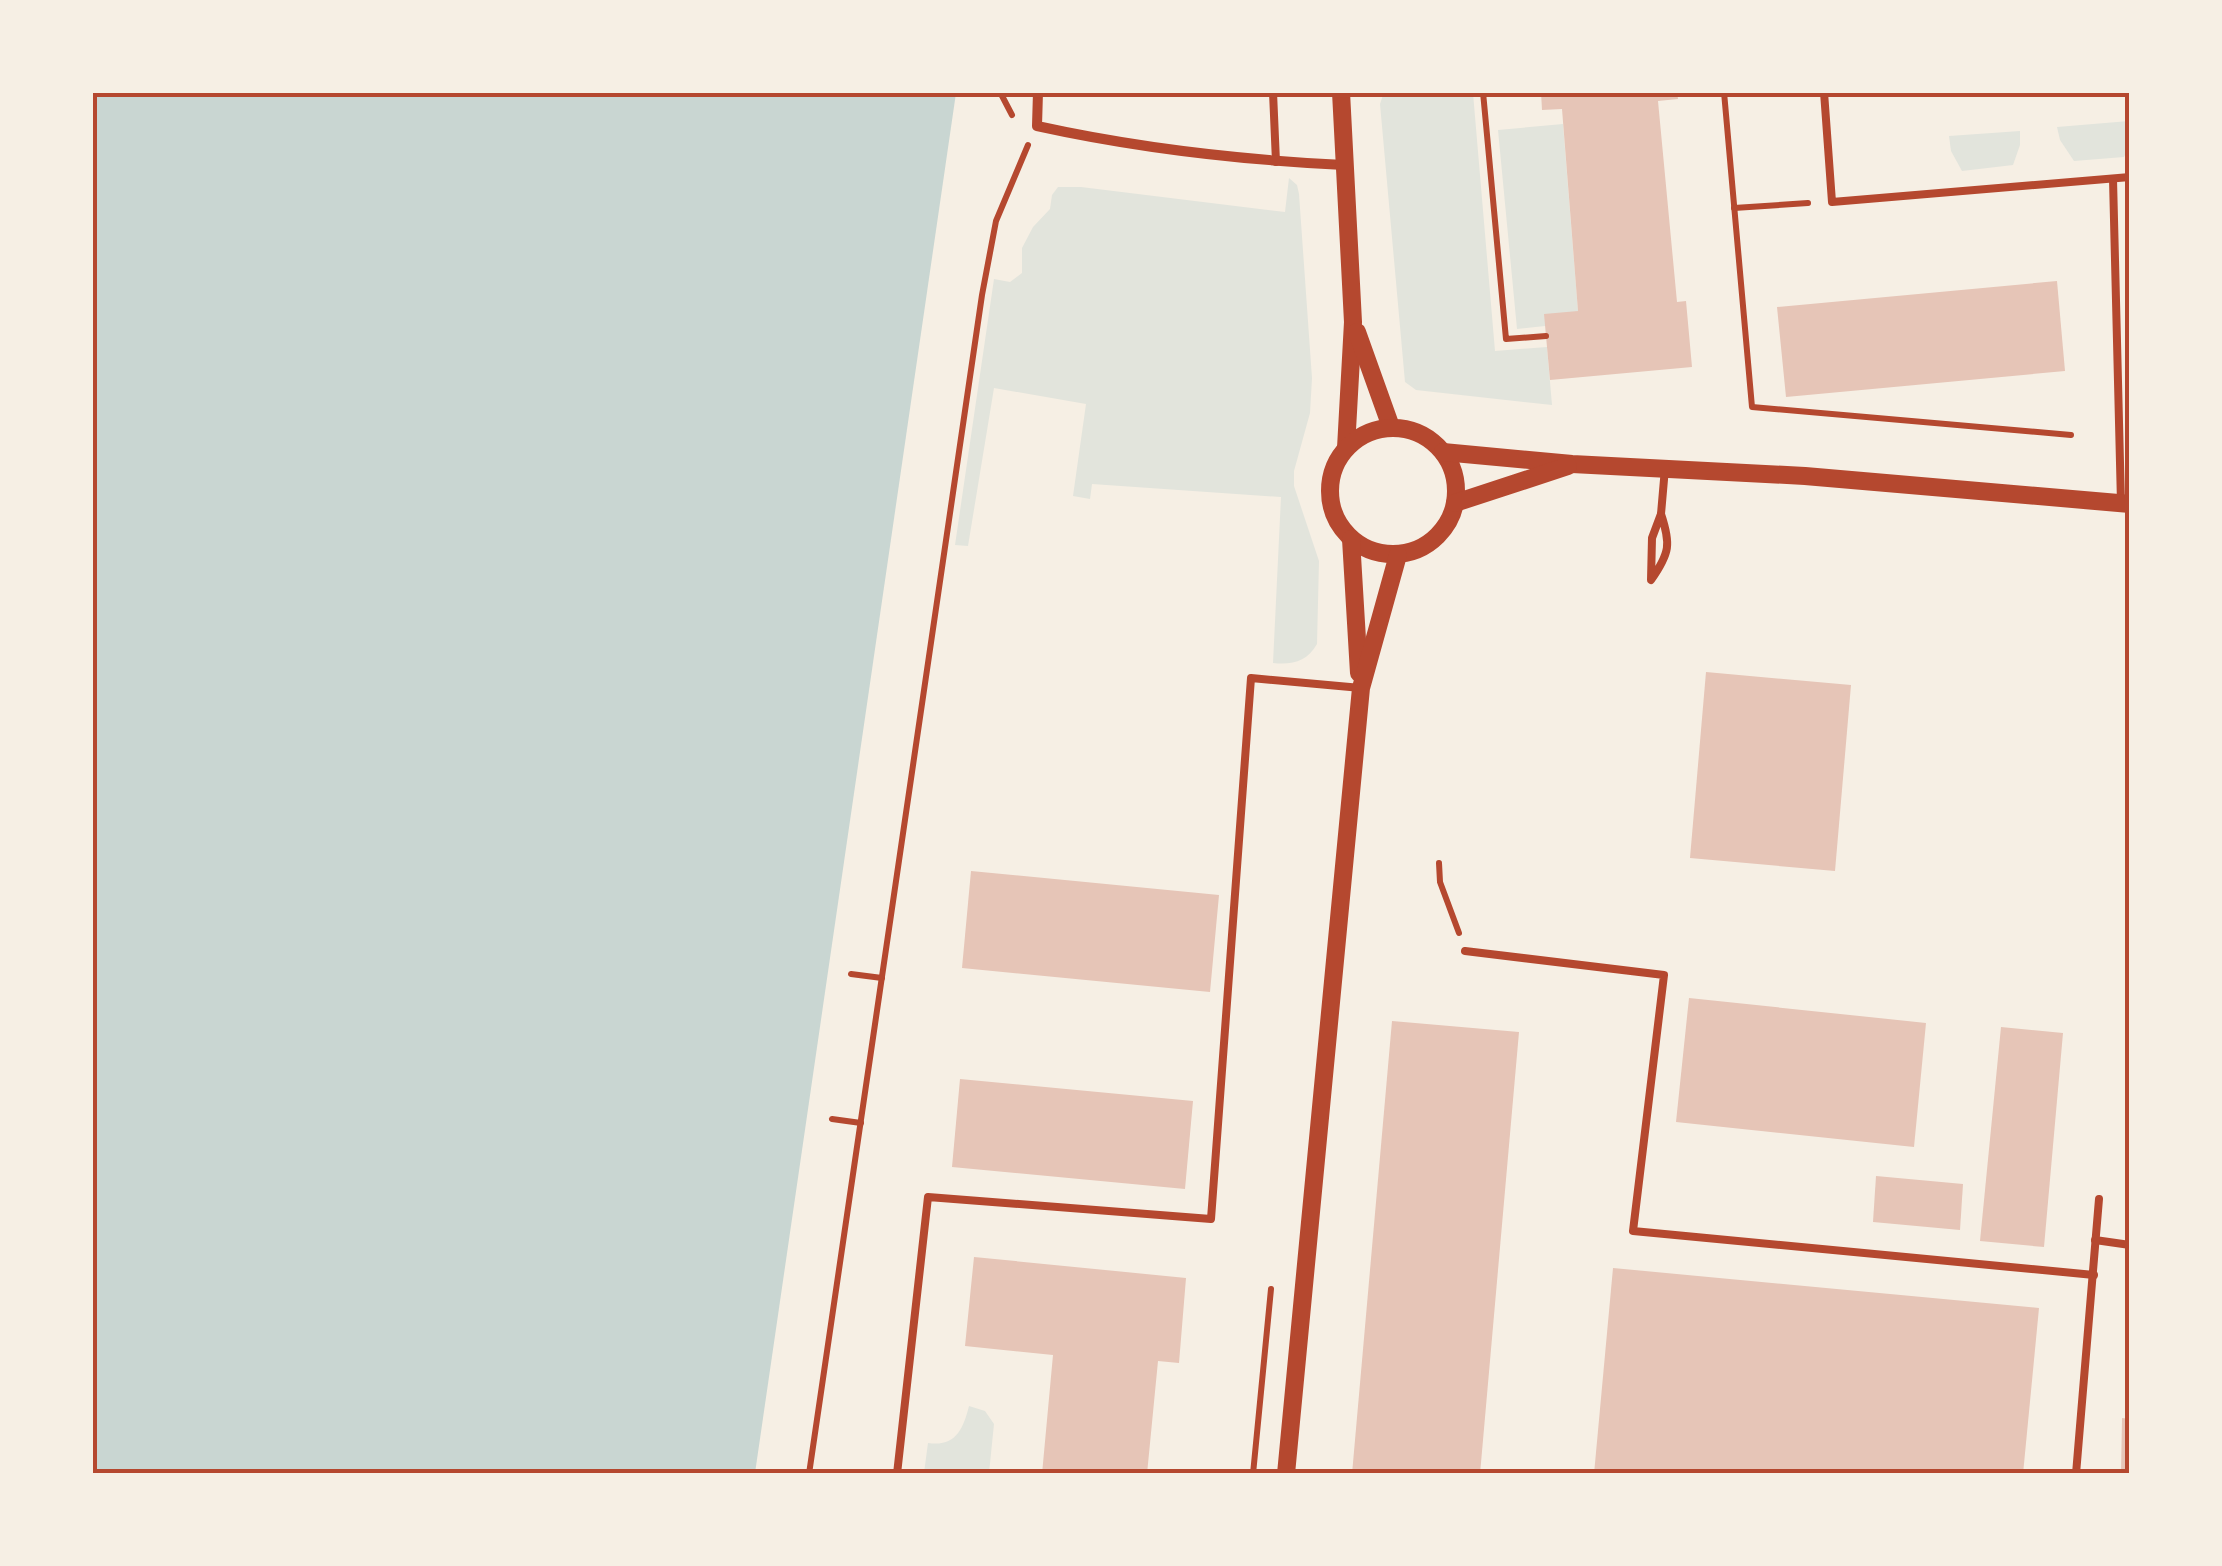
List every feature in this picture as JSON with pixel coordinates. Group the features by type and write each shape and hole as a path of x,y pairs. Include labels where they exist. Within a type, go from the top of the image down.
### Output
{"street":[{"path":"1038,92 1036,126 1276,162 1344,166"},
{"path":"1341,92 1354,322 1346,448"},
{"path":"1354,322 1391,427"},
{"path":"1391,427 1421,434 1443,452 1455,478 1455,504 1438,535 1422,548 1382,554 1351,538 1336,519 1329,500 1330,480 1336,461 1346,448 1364,434 1391,427"},
{"path":"1443,452 2125,504"},
{"path":"1455,504 1572,464"},
{"path":"1286,1474 1361,688 1351,538"},
{"path":"1361,688 1398,554"}],"lane":[{"path":"1273,92 1276,162"},
{"path":"1824,92 1832,202 2130,177"},
{"path":"2113,178 2125,504"},
{"path":"1662,514 1670,539 1651,580 1652,538 1662,514 1664,468"},
{"path":"897,1474 928,1198 1211,1219 1251,678 1361,688"},
{"path":"1465,951 1664,975 1633,1230 2094,1275"},
{"path":"2076,1474 2099,1199"},
{"path":"2095,1240 2130,1245"}],"path":[{"path":"1483,92 1506,339 1546,336"},
{"path":"1724,92 1752,407 2070,435"},
{"path":"809,1474 982,295 996,221 1036,126"},
{"path":"1734,208 1832,202"},
{"path":"1439,863 1440,882 1465,951"},
{"path":"851,974 882,978"},
{"path":"832,1119 860,1123"}],"shaded area":[{"path":"1384,92 1473,93 1495,351 1547,347 1552,405 1416,390 1405,382 1380,104"},
{"path":"92,93 956,93 755,1473 93,1473"},
{"path":"2129,121 2129,147 2124,157 2074,161 2060,140 2057,127"},
{"path":"1563,124 1578,311 1545,326 1517,329 1498,130"},
{"path":"2020,131 2013,165 1962,171 1951,151 1949,136"},
{"path":"1289,178 1297,185 1299,194 1312,378 1310,413 1294,471 1294,486 1319,561 1317,644 1309,655 1298,661 1273,663 1281,497 1092,484 1090,499 1073,496 1086,404 994,388 968,546 955,545 994,279 1010,282 1022,273 1022,248 1033,227 1050,209 1058,187 1285,212"},
{"path":"969,1406 985,1411 994,1424 989,1473 924,1473 928,1443 945,1442 956,1435"}],"building":[{"path":"1541,92 1677,92 1678,99 1658,101 1677,302 1686,301 1692,367 1550,380 1544,314 1578,311 1562,109 1542,110"},
{"path":"2057,281 2065,371 1786,397 1777,307"},
{"path":"1706,672 1851,685 1835,871 1690,858"},
{"path":"971,871 1219,895 1210,992 962,968"},
{"path":"1689,998 1926,1023 1914,1147 1676,1122"},
{"path":"1392,1021 1519,1032 1480,1474 1352,1474"},
{"path":"2001,1027 2063,1033 2044,1247 1980,1241"},
{"path":"960,1079 1193,1101 1185,1189 952,1167"},
{"path":"1876,1176 1963,1184 1960,1230 1873,1222"},
{"path":"974,1257 1186,1278 1179,1363 1158,1361 1147,1474 1042,1474 1053,1355 965,1346"},
{"path":"1613,1268 2039,1308 2023,1474 1594,1474"},
{"path":"2122,1418 2130,1419 2130,1474 2121,1474"}]}
